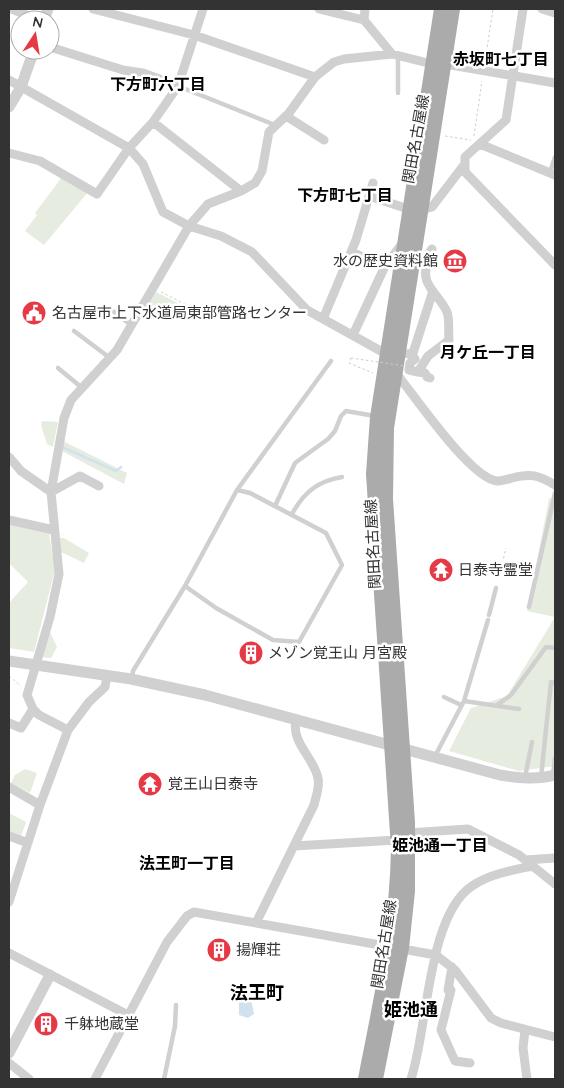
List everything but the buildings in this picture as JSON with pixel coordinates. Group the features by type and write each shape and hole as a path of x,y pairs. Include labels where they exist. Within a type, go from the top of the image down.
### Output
{"main road":[{"name":"関田名古屋線","path":"396,746 386,482 386,428 399,355 416,210 438,64 441,9"},
{"name":"関田名古屋線","path":"438,64 454,9"},
{"name":"関田名古屋線","path":"376,1079 396,947 397,889 403,836 374,474 377,417 399,355 406,239 416,210"},
{"name":"関田名古屋線","path":"365,1079 396,947"}],"street":[{"path":"93,9 194,35 315,77"},
{"path":"9,153 40,161 97,194 129,148 154,122 178,86 203,9"},
{"path":"319,9 364,20 395,55"},
{"path":"364,20 365,9"},
{"path":"523,9 506,120 465,157 464,165 465,172 555,265"},
{"path":"60,50 122,70 143,73 178,86"},
{"path":"68,730 40,715 33,709 27,695 59,574 51,492 64,418 71,400 110,358 132,326 189,226 208,204 241,191 255,182 262,171 270,132 307,91 315,77 334,62 395,55 555,83"},
{"path":"9,107 21,87 30,60"},
{"path":"9,80 129,148 143,164 163,212 189,226 221,236 252,252 307,310 353,335 399,355 415,359 410,363 409,370 418,370 430,378"},
{"path":"286,116 324,140"},
{"path":"154,122 241,191"},
{"path":"480,144 553,174"},
{"path":"369,196 416,210 432,207 464,165"},
{"path":"323,318 351,252 373,183"},
{"path":"353,335 385,266 406,239"},
{"path":"418,370 428,356 449,340 447,313 433,291 426,285 426,266 429,261 426,257 432,249"},
{"path":"351,252 385,266"},
{"path":"399,355 433,291"},
{"path":"396,373 445,434 482,474 497,481 524,475 539,476 555,484"},
{"path":"9,457 21,471 51,492"},
{"path":"51,492 80,476 99,486"},
{"path":"9,520 54,530"},
{"path":"9,660 131,679 263,709 296,721 500,775 524,779 554,775"},
{"path":"9,902 40,804 68,730 89,702 105,687 107,676"},
{"path":"9,723 21,728 33,709"},
{"path":"256,922 314,805 318,787 316,772 301,746 295,727 296,721"},
{"path":"9,787 40,804"},
{"path":"294,846 468,829 526,860 555,884"},
{"path":"9,836 28,843"},
{"path":"526,860 555,858"},
{"path":"411,1079 436,955 445,921 461,894 473,885 492,876 534,866"},
{"path":"95,1079 167,942 187,916 194,912 436,955 452,967 490,1018 525,1030 555,1037"},
{"path":"9,953 128,1015"},
{"path":"452,967 448,990 450,990 441,1030 455,1060 470,1063"},
{"path":"9,1053 50,974"},
{"path":"525,1030 523,1048 527,1079"},
{"path":"9,1064 28,1079"}],"lane":[{"path":"395,55 398,93"},
{"path":"178,86 275,125"},
{"path":"553,174 555,157"},
{"path":"109,308 132,326"},
{"path":"74,331 110,358"},
{"path":"131,679 133,671 185,586 237,490 331,361"},
{"path":"58,368 82,387"},
{"path":"275,506 295,463 335,431 341,416 346,412 377,417"},
{"path":"292,514 303,496 312,487 324,481 342,478"},
{"path":"185,586 216,608 273,640 299,642 342,565 326,533 292,514 250,494 237,490"},
{"path":"530,607 555,493"},
{"path":"434,759 436,751 463,703 496,588"},
{"path":"497,705 511,695 546,647 555,648"},
{"path":"541,778 551,682 555,683"},
{"path":"444,696 463,703 497,705 519,709"},
{"path":"524,779 532,742"},
{"path":"554,775 555,758"},
{"path":"164,1079 175,1026 176,1005"}],"path":[{"path":"484,69 493,9"},
{"path":"443,135 474,140 483,75"},
{"path":"154,288 193,308"},
{"path":"378,374 349,364 351,358 418,370"},
{"path":"500,573 506,548"},
{"path":"9,676 17,681 27,695"}],"shaded area":[{"path":"62,177 88,192 44,245 25,231 37,215 35,213"},
{"path":"156,292 180,304 170,321 147,308"},
{"path":"42,421 58,422 53,447 47,444 41,425"},
{"path":"63,441 127,473 124,484 60,450"},
{"path":"555,497 555,617 527,611 549,499"},
{"path":"9,524 49,533 55,570 34,652 9,648 9,603 28,582 9,563"},
{"path":"57,538 64,538 89,553 84,563 59,551"},
{"path":"555,617 555,766 519,771 449,751 471,708 507,696"},
{"path":"49,630 57,647 51,658 41,657"},
{"path":"25,769 37,773 30,793 11,783 15,775"},
{"path":"9,813 26,822 21,836 9,832"}],"water":[{"path":"250,994 254,1014 248,1018 239,1015 239,997"}],"waterway":[{"path":"62,447 116,471 121,467"}],"place":[{"name":"水の歴史資料館","path":"455,261"},
{"name":"名古屋市上下水道局東部管路センター","path":"34,313"},
{"name":"日泰寺霊堂","path":"441,570"},
{"name":"メゾン覚王山 月宮殿","path":"251,653"},
{"name":"覚王山日泰寺","path":"150,784"},
{"name":"揚輝荘","path":"219,950"},
{"name":"千躰地蔵堂","path":"46,1024"}],"district":[{"name":"赤坂町七丁目","path":"501,59"},
{"name":"下方町六丁目","path":"158,84"},
{"name":"下方町七丁目","path":"345,195"},
{"name":"月ケ丘一丁目","path":"488,352"},
{"name":"姫池通一丁目","path":"440,845"},
{"name":"法王町一丁目","path":"187,863"},
{"name":"法王町","path":"257,993"},
{"name":"姫池通","path":"411,1010"}]}
